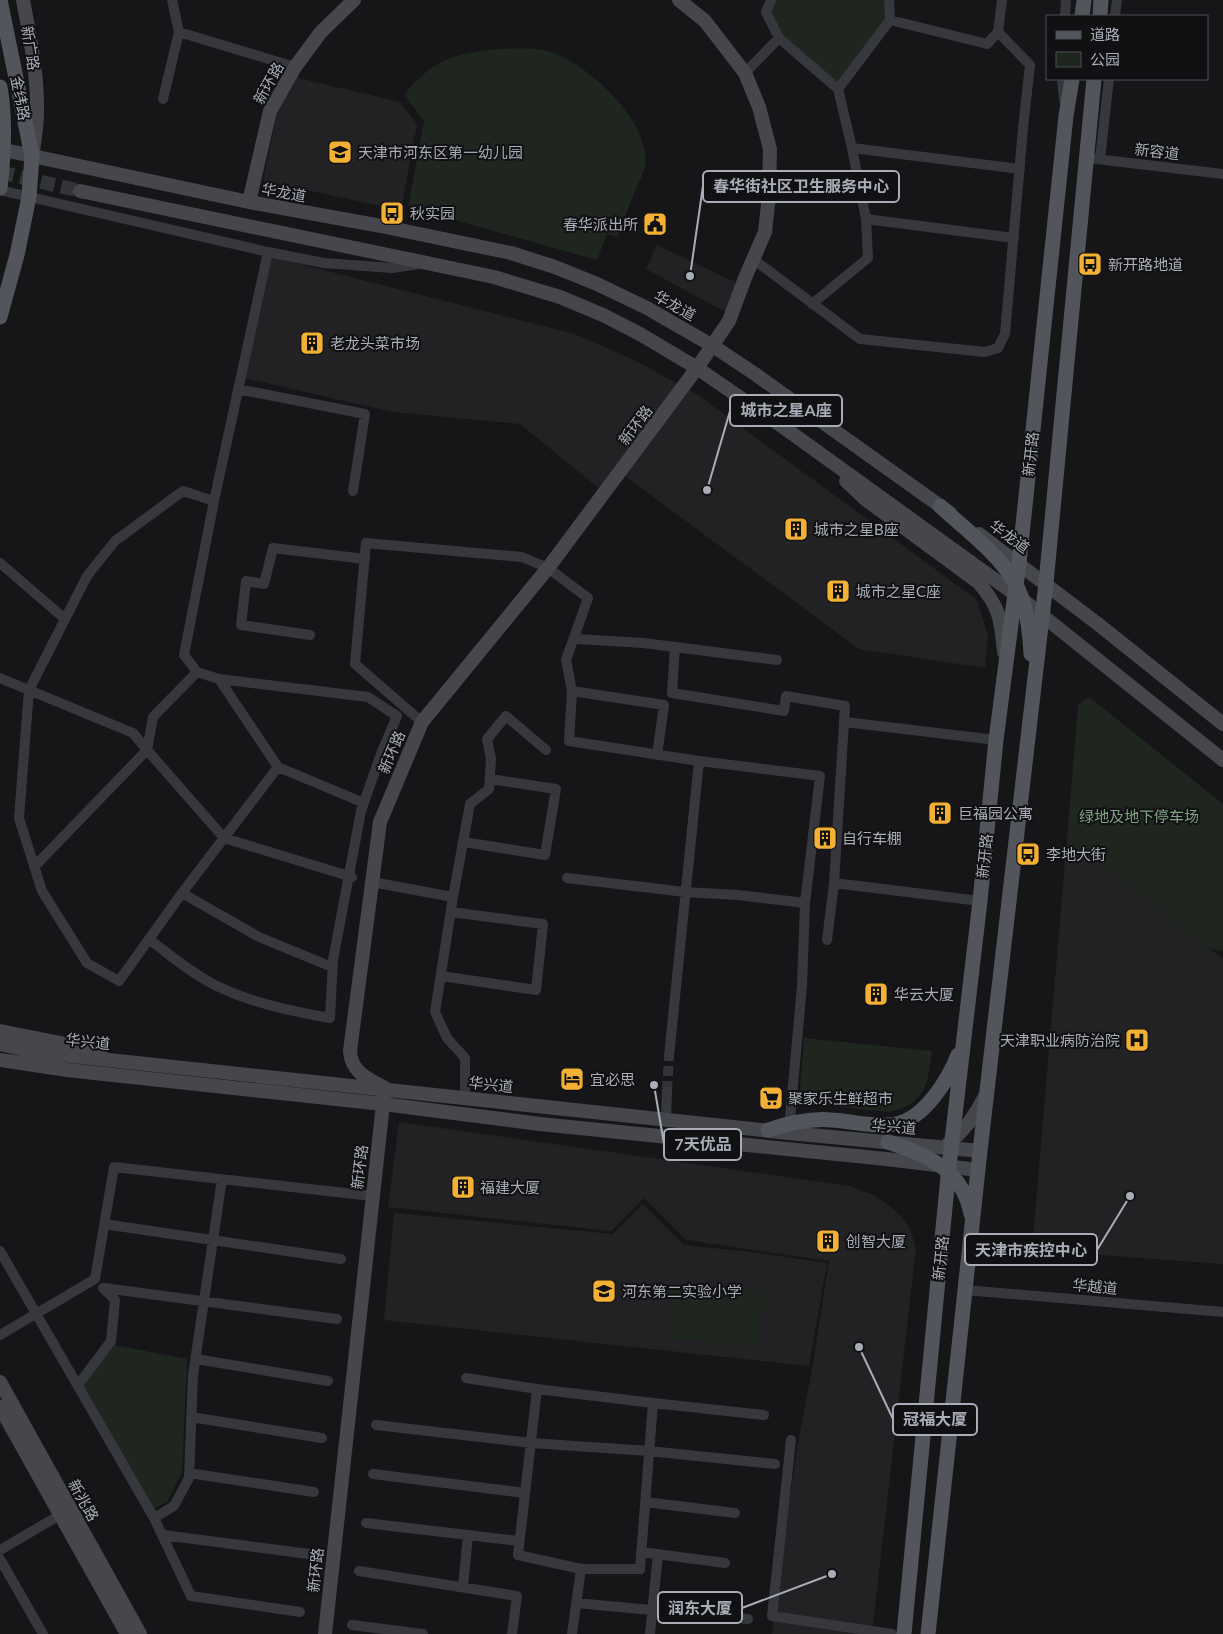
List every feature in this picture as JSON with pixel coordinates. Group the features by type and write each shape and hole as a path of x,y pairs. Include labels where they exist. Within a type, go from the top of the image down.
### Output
{"main road":[{"name":"金纬路","path":"0,0 32,156 29,197"},
{"name":"新广路","path":"23,0 34,59 37,89 38,116 32,156"},
{"name":"新环路","path":"249,202 270,111 295,67 321,32 354,0"},
{"name":"新环路","path":"325,1634 385,1088 357,1070 351,1059 350,1051 380,822 422,722 548,568 713,346 729,321 765,232 769,195 770,150 759,107 745,74 705,21 680,0"},
{"path":"1082,15 1084,0"},
{"path":"1100,15 1101,0"},
{"name":"新开路","path":"904,1634 946,1168 980,901 1004,674 1018,593 1019,562 1066,116 1072,80"},
{"name":"新开路","path":"928,1634 986,1095 1094,158 1094,80"},
{"name":"金纬路","path":"0,87 4,116 1,147"},
{"name":"华龙道","path":"1,147 32,156 249,202 381,226 511,253 555,267 597,284 647,308 713,346 755,374 1019,562 1223,724"},
{"path":"0,189 1,147"},
{"path":"80,191 494,277 534,288 580,305 640,334 697,368 1018,593 1042,616 1223,760"},
{"path":"0,317 17,255 29,197"},
{"path":"828,459 865,499 978,582 989,595 997,608 1001,622 1004,674"},
{"path":"940,506 1006,570 1018,593 1030,640 1034,686"},
{"path":"0,1031 95,1050 145,1064"},
{"path":"768,1130 789,1128 815,1119 886,1126 898,1124 920,1111 937,1092 952,1069 964,1037"},
{"name":"华兴道","path":"0,1044 62,1055 768,1130"},
{"name":"华兴道","path":"0,1060 67,1070 382,1104 540,1124 978,1170"},
{"path":"886,1159 926,1156 949,1145 973,1117 986,1095"},
{"name":"华兴道","path":"789,1128 888,1142 949,1145 980,1151"},
{"path":"888,1142 926,1156 946,1168 964,1194 970,1206 972,1220"},
{"name":"新兆路","path":"0,1382 140,1634"},
{"name":"新兆路","path":"0,1407 127,1634"}],"street":[{"path":"163,99 179,32 172,0"},
{"path":"771,0 766,12 779,38 838,89 866,219 868,258 812,304"},
{"path":"838,89 890,20 889,0"},
{"path":"890,20 986,44 998,32 1002,0"},
{"path":"1065,15 1066,0"},
{"path":"1116,15 1117,0"},
{"path":"179,32 295,67"},
{"path":"753,259 860,340 985,352 998,348 1005,334 1030,65 998,32"},
{"path":"745,74 779,38"},
{"path":"1062,80 1066,116"},
{"path":"1094,158 1109,80"},
{"path":"852,148 1020,169"},
{"name":"新容道","path":"1094,158 1223,174"},
{"path":"0,189 268,252 324,263 392,268 427,262"},
{"path":"866,219 1014,238"},
{"path":"149,939 195,974 216,985 274,1007 330,1018 332,967 361,811 397,716 368,697 219,679 198,672 184,655 214,501 268,252"},
{"path":"238,389 365,414 353,491"},
{"path":"214,501 182,491 115,541 87,576 29,690 19,818 42,891 87,963 118,981 278,767"},
{"path":"422,722 355,664 366,544 522,557 548,568 588,598 566,660 572,691 569,741 699,761 820,776 805,903 802,986 789,1128"},
{"path":"310,635 241,625 246,581 264,584 273,548 365,559"},
{"path":"0,563 65,619"},
{"path":"576,639 643,642 777,660"},
{"path":"675,647 672,693 784,710 786,696 845,706 834,883 827,940"},
{"path":"34,867 148,750 153,717 198,672"},
{"path":"0,678 133,733 224,838 350,877"},
{"path":"219,679 278,767 364,803"},
{"path":"572,691 664,705 657,755"},
{"path":"465,1098 465,1058 447,1038 435,1012 470,804 490,789 491,759 487,739 506,716 546,750"},
{"path":"845,722 996,740"},
{"path":"669,1056 699,761"},
{"path":"464,842 545,855 556,789 490,779"},
{"path":"568,878 685,892 738,895 805,903"},
{"path":"372,882 453,897"},
{"path":"834,883 980,901"},
{"path":"182,893 260,937 332,967"},
{"path":"441,976 536,990 543,924 451,912"},
{"path":"666,1091 666,1119"},
{"path":"95,1279 114,1167 372,1196"},
{"path":"154,1518 174,1506 189,1478 191,1417 196,1359 222,1179"},
{"path":"104,1224 340,1259"},
{"path":"0,1251 154,1518 191,1596 300,1612"},
{"path":"78,1385 111,1341 115,1300 95,1279"},
{"path":"0,1335 95,1279"},
{"path":"104,1288 338,1319"},
{"name":"华越道","path":"965,1290 1223,1312"},
{"path":"196,1359 328,1381"},
{"path":"466,1378 537,1389 764,1415"},
{"path":"537,1389 518,1555 581,1569 640,1569 653,1403"},
{"path":"191,1417 322,1438"},
{"path":"376,1425 531,1443 649,1451 775,1464"},
{"path":"791,1440 772,1616 892,1634"},
{"path":"189,1473 314,1492"},
{"path":"373,1474 525,1493"},
{"path":"645,1502 736,1513"},
{"path":"0,1550 60,1515"},
{"path":"366,1523 519,1541"},
{"path":"163,1535 310,1554"},
{"path":"462,1587 468,1535"},
{"path":"641,1552 725,1563"},
{"path":"650,1634 658,1554"},
{"path":"0,1559 42,1634"},
{"path":"572,1634 581,1569"},
{"path":"359,1571 517,1596 512,1634"},
{"path":"576,1603 748,1619"},
{"path":"352,1625 423,1634"}],"shaded area":[{"name":"天津市河东区第一幼儿园","path":"294,77 400,102 417,124 401,210 263,181 277,112"},
{"path":"657,245 737,283 727,313 646,269"},
{"path":"272,257 575,334 638,362 698,395 977,600 988,636 985,668 859,649 617,470 601,490 520,424 393,412 244,378"},
{"name":"天津职业病防治院","path":"1067,838 1223,959 1223,1264 1032,1250"},
{"path":"399,1122 850,1186 873,1195 900,1215 910,1229 916,1248 872,1634 772,1634 797,1448 829,1261 686,1240 644,1198 611,1231 388,1207"},
{"name":"河东第二实验小学","path":"643,1204 684,1245 752,1252 827,1263 809,1366 384,1320 394,1213 613,1234"}],"green space":[{"path":"771,0 890,0 891,20 837,85 762,17"},
{"path":"498,49 535,49 563,57 597,80 627,113 638,131 644,149 645,166 617,237 607,234 597,260 408,207 424,121 404,94 425,73 448,59 464,54"},
{"name":"绿地及地下停车场","path":"1089,697 1223,804 1223,951 1210,949 1067,838 1078,705"},
{"path":"804,1038 932,1051 929,1073 923,1090 911,1104 889,1112 799,1103"},
{"path":"672,1283 764,1293 759,1348 666,1338"},
{"path":"114,1345 187,1359 182,1472 167,1502 147,1512 81,1389"}],"tunnel":[{"path":"0,172 80,191"},
{"path":"667,1091 669,1056"}],"place":[{"name":"天津市河东区第一幼儿园","path":"340,152"},
{"name":"秋实园","path":"392,213"},
{"name":"春华派出所","path":"655,224"},
{"name":"新开路地道","path":"1090,264"},
{"name":"春华街社区卫生服务中心","path":"690,276"},
{"name":"老龙头菜市场","path":"312,343"},
{"name":"城市之星A座","path":"707,490"},
{"name":"城市之星B座","path":"796,529"},
{"name":"城市之星C座","path":"838,591"},
{"name":"巨福园公寓","path":"940,813"},
{"name":"自行车棚","path":"825,838"},
{"name":"李地大街","path":"1028,854"},
{"name":"华云大厦","path":"876,994"},
{"name":"天津职业病防治院","path":"1137,1040"},
{"name":"宜必思","path":"572,1079"},
{"name":"7天优品","path":"654,1085"},
{"name":"聚家乐生鲜超市","path":"771,1098"},
{"name":"福建大厦","path":"463,1187"},
{"name":"天津市疾控中心","path":"1130,1196"},
{"name":"创智大厦","path":"828,1241"},
{"name":"河东第二实验小学","path":"604,1291"},
{"name":"冠福大厦","path":"859,1347"},
{"name":"润东大厦","path":"832,1574"}]}
